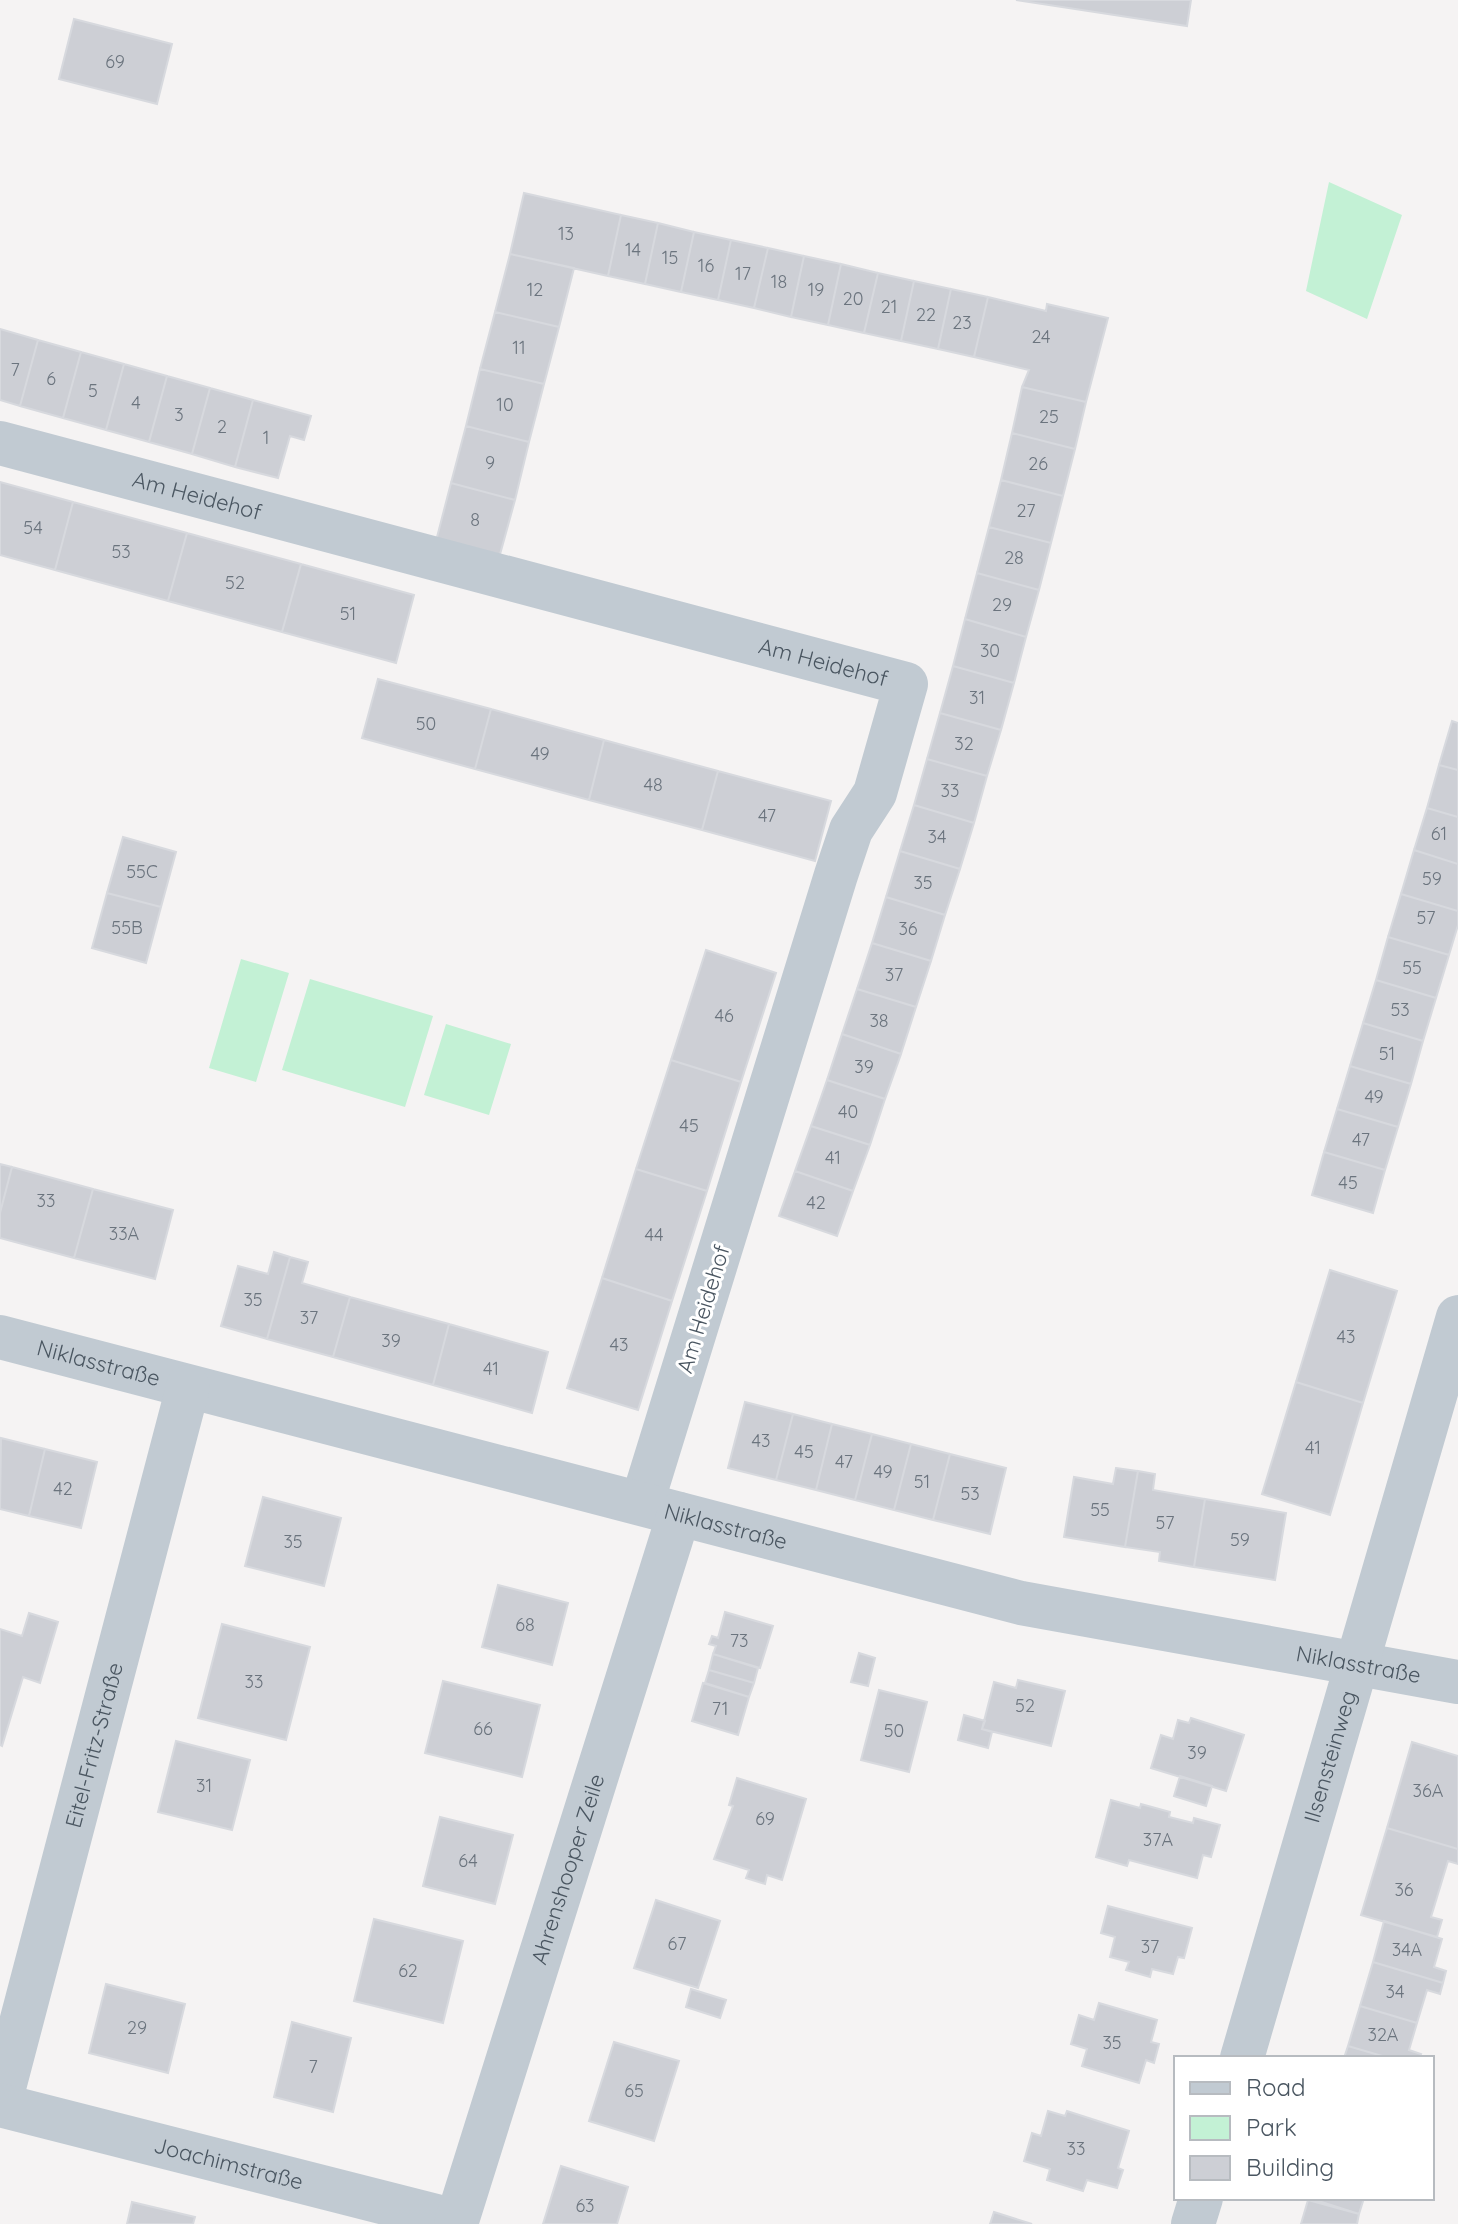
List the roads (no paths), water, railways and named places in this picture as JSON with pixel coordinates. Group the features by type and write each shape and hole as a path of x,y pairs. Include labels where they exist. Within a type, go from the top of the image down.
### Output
{"street":[{"name":"Am Heidehof","path":"0,443 906,684 875,793 851,830 836,875 660,1509"},
{"name":"Ilsensteinweg","path":"1243,2056 1458,1317"},
{"name":"Niklasstraße","path":"0,1337 1021,1603 1458,1682"},
{"name":"Eitel-Fritz-Straße","path":"0,2104 188,1387"},
{"name":"Ahrenshooper Zeile","path":"456,2222 660,1509"},
{"name":"Joachimstraße","path":"0,2104 456,2222"},
{"path":"1193,2224 1200,2200"}]}
